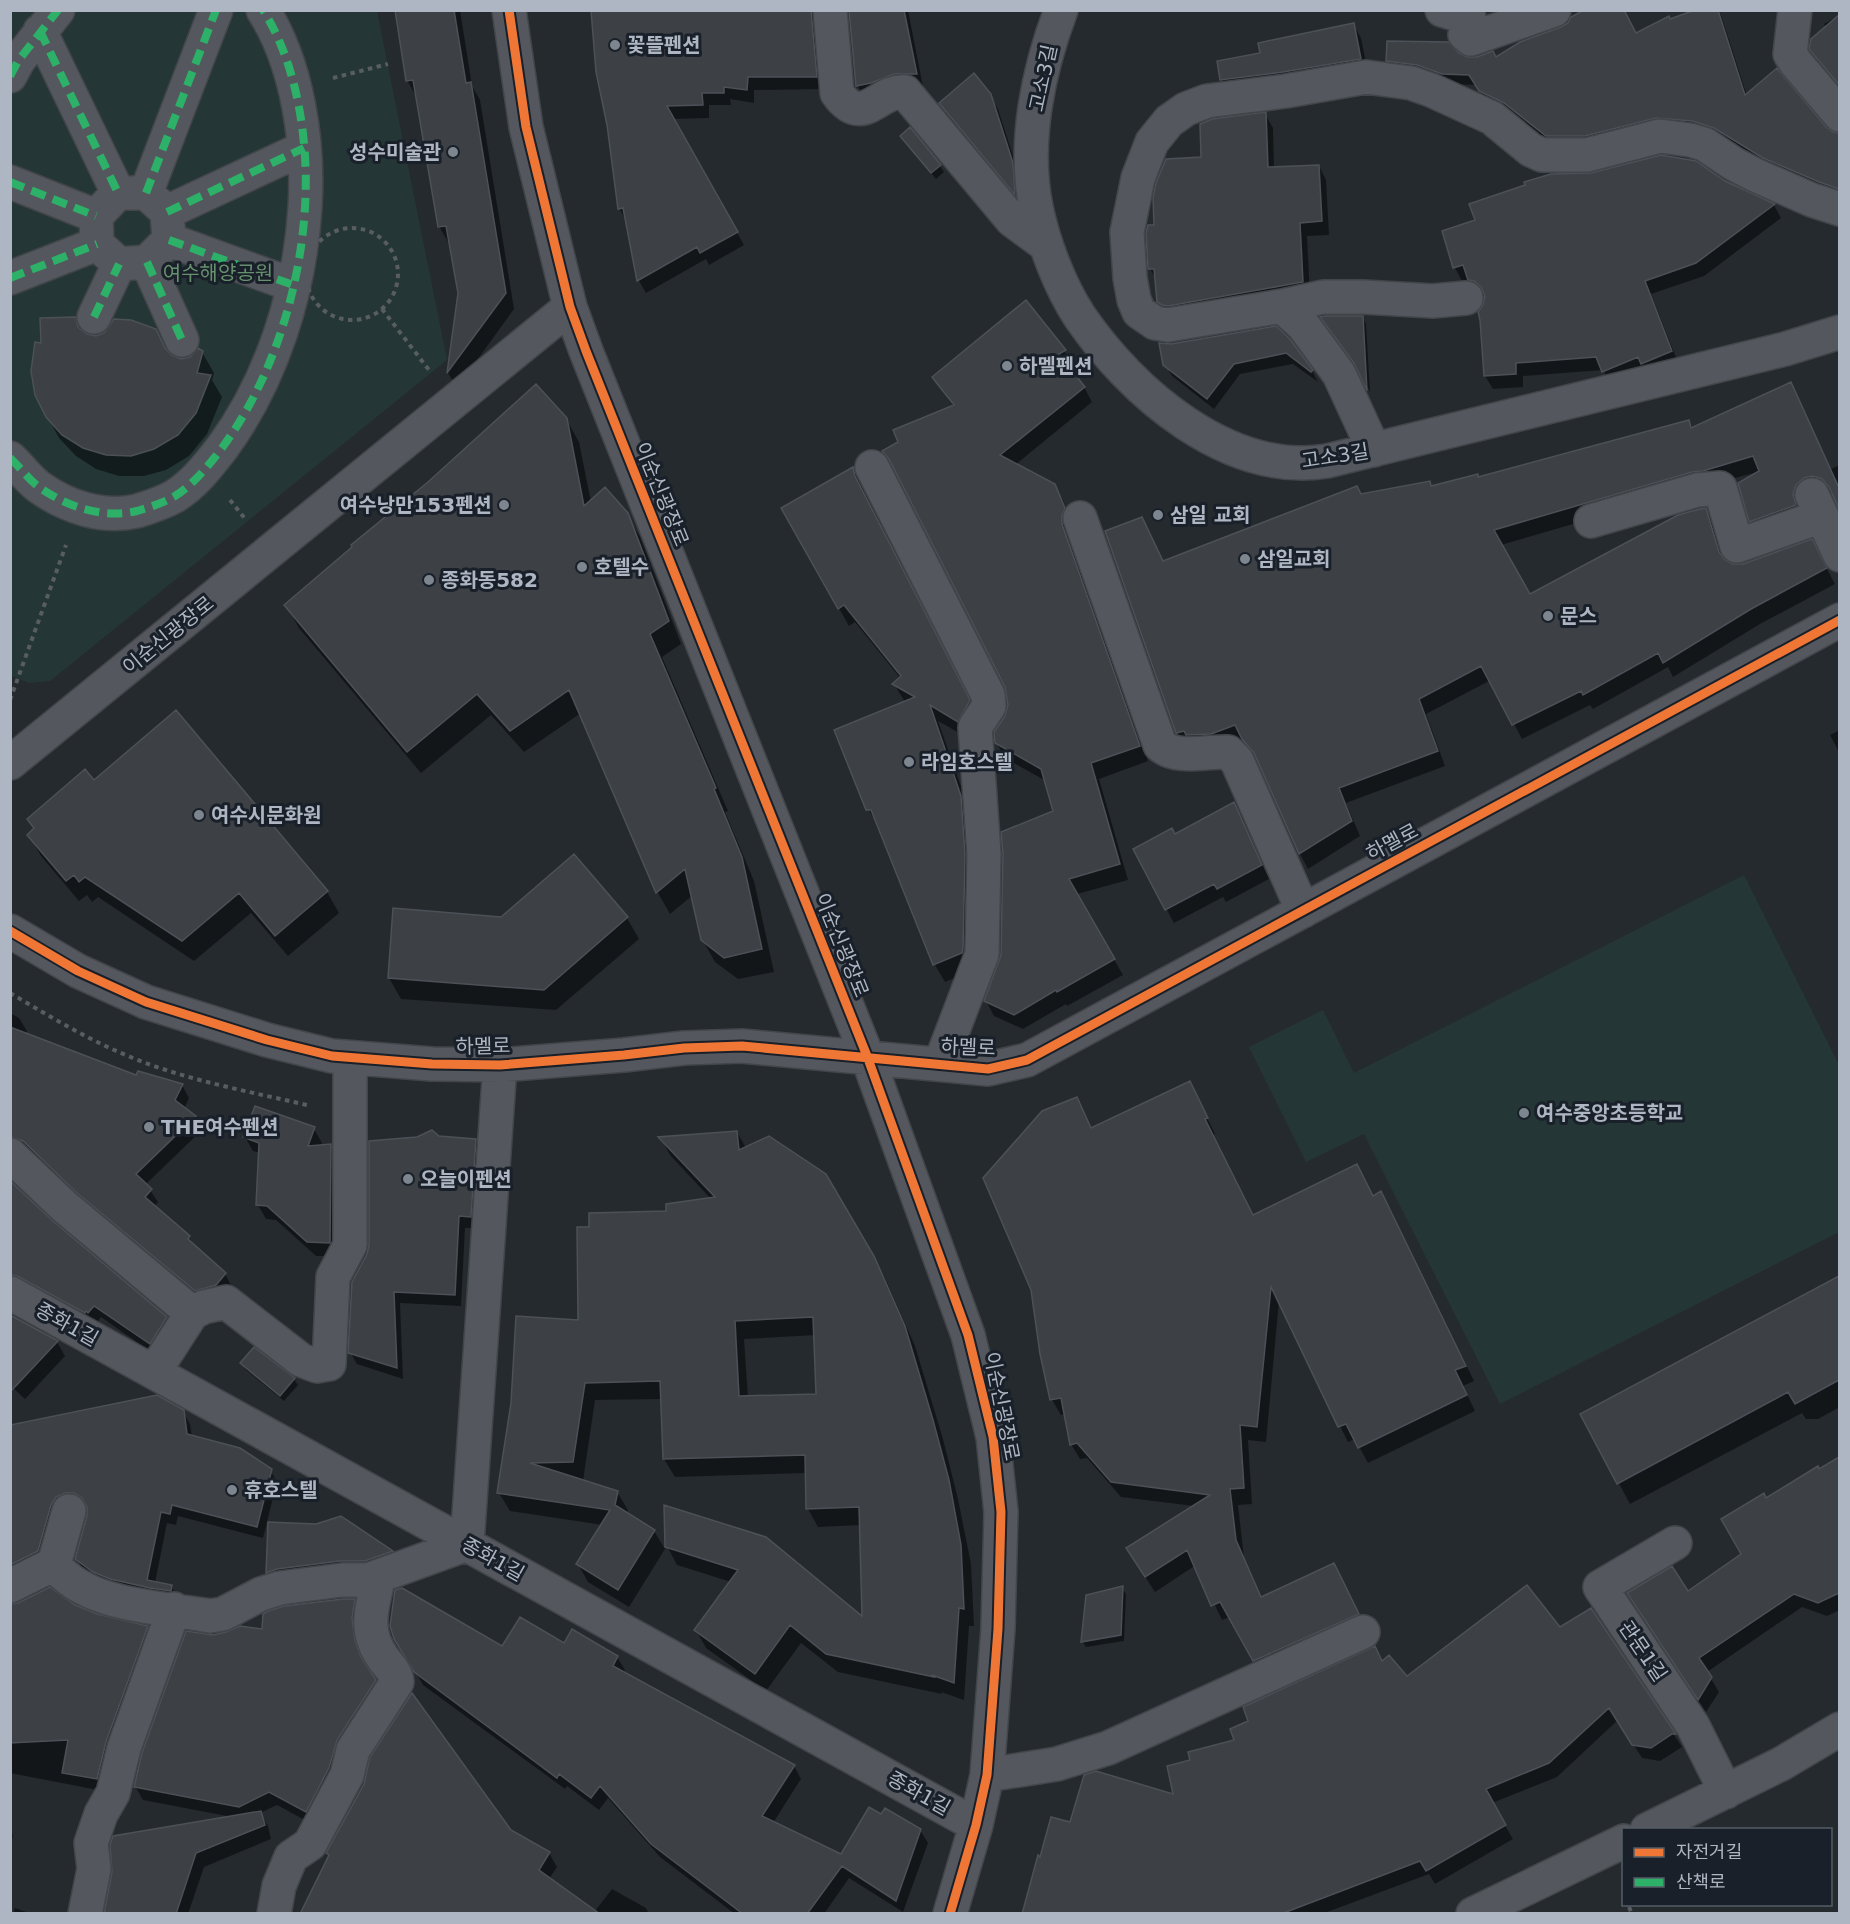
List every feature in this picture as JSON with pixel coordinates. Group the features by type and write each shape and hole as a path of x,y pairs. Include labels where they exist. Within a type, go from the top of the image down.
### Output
{"street":[{"path":"94,317 132,228 216,10"},
{"path":"10,458 37,486 61,501 96,512 123,514 152,507 174,496 205,470 246,412 285,319 299,259 305,205 301,117 280,45 263,10"},
{"name":"이순신광장로","path":"509,10 526,127 570,307 867,1056 968,1335 993,1437 1001,1512 998,1629 987,1775 976,1825 950,1914"},
{"path":"830,10 837,93 842,100 860,109 898,91 905,92 1012,220 1046,245"},
{"name":"고소3길","path":"1061,10 1041,75 1032,138 1036,206 1046,245 1079,315 1101,344 1138,384 1182,420 1204,434 1252,456 1301,464 1327,461 1785,349 1839,332"},
{"path":"1442,10 1469,18 1465,34 1471,39 1554,10"},
{"path":"1795,10 1790,54 1839,115"},
{"path":"49,21 132,228 182,340"},
{"path":"10,76 18,61 49,21"},
{"path":"1466,298 1433,301 1323,297 1168,325 1155,323 1139,312 1134,300 1127,232 1137,178 1152,142 1170,121 1186,110 1207,101 1286,91 1366,77 1412,83 1431,90 1492,118 1531,150 1542,155 1587,154 1660,136 1690,140 1704,144 1755,175 1839,209"},
{"path":"10,278 132,228 304,148"},
{"path":"10,182 293,285"},
{"path":"1282,306 1303,325 1339,374 1374,450"},
{"name":"이순신광장로","path":"13,760 570,307"},
{"path":"872,467 988,695 989,706 975,727 984,854 982,954 940,1065"},
{"path":"1591,521 1697,490 1720,488 1737,546 1817,505 1839,555"},
{"path":"1080,518 1160,745 1167,751 1177,753 1228,752 1237,760 1303,910"},
{"name":"하멜로","path":"10,931 78,971 146,1002 305,1051 350,1058 432,1064 500,1065 684,1048 742,1046 988,1069 1028,1060 1839,620"},
{"path":"154,1372 192,1313 204,1307 226,1302 301,1360 317,1366 329,1364 333,1277 350,1245 350,1058"},
{"name":"하멜로","path":"467,1544 500,1065"},
{"path":"10,1155 65,1207 192,1313"},
{"name":"종화1길","path":"10,1293 976,1825"},
{"path":"10,1586 54,1564 69,1511"},
{"name":"관문1길","path":"1675,1543 1600,1587 1693,1726 1726,1792"},
{"path":"54,1564 62,1575 81,1588 107,1599 210,1616 223,1614 261,1594 280,1588 342,1580 368,1580 467,1544"},
{"path":"274,1914 279,1886 291,1857 310,1844 346,1775 353,1749 397,1682 396,1675 383,1658 371,1634 369,1623 379,1576"},
{"path":"85,1914 94,1869 91,1843 113,1793 123,1748 174,1609"},
{"path":"987,1775 1058,1764 1108,1748 1363,1632"},
{"path":"1651,1828 1781,1764 1839,1729"},
{"path":"1473,1914 1622,1841"}],"path":[{"path":"294,87 388,64"},
{"path":"351,227 365,229 379,235 390,246 399,276 395,291 382,309 361,320 345,320 330,315 318,306 309,293 305,278 306,264 312,249 322,237 336,230 351,227"},
{"path":"382,309 454,402"},
{"path":"205,470 270,552"},
{"path":"10,700 80,508"},
{"path":"10,993 81,1035 134,1059 245,1091 350,1115"},
{"path":"1629,1907 1632,1914"}],"green space":[{"name":"여수해양공원","path":"10,11 377,11 447,360 50,681 29,683 10,675"},
{"path":"1744,875 1839,1065 1839,1232 1500,1404 1364,1134 1306,1162 1249,1047 1323,1010 1354,1073"}],"building":[{"path":"395,10 454,10 466,83 471,82 506,293 447,373 458,293 446,226 438,227 413,80 406,81"},
{"path":"591,10 811,10 817,77 748,77 747,90 724,87 724,93 702,93 703,105 667,106 738,232 700,253 697,247 637,281 623,208 618,209 607,125 596,72"},
{"path":"849,10 904,10 917,74 894,74 856,86"},
{"path":"1584,10 1624,10 1636,33 1669,16 1670,19 1695,10 1718,10 1745,95 1777,68 1826,127 1839,133 1839,189 1763,158 1714,128 1692,121 1656,118 1585,136 1546,136 1504,103 1479,91 1469,75 1442,74 1417,65 1386,61 1387,41 1449,42 1459,53 1467,57 1477,57 1493,51 1496,57 1520,42 1561,27 1568,23 1571,17"},
{"path":"1839,15 1839,85 1809,49 1811,39"},
{"path":"1354,23 1361,59 1220,80 1217,61 1260,53 1258,43"},
{"path":"974,73 991,94 1013,163 1015,195 939,103"},
{"path":"1266,112 1268,167 1319,165 1322,221 1300,223 1303,282 1168,306 1162,305 1157,302 1154,269 1148,269 1146,233 1148,225 1154,225 1153,198 1156,183 1166,159 1201,157 1200,124 1212,119"},
{"path":"910,127 941,165 931,173 900,136"},
{"path":"1661,155 1696,161 1725,181 1775,204 1696,263 1645,281 1672,351 1641,364 1638,357 1602,372 1596,357 1516,363 1516,374 1484,376 1478,312 1485,296 1481,287 1474,281 1468,280 1463,265 1453,268 1442,231 1475,220 1469,204 1525,185 1524,182 1551,174 1591,173"},
{"path":"1026,300 1066,350 1059,354 1085,387 1000,455 1055,484 1065,508 1062,524 1140,746 1091,763 1120,864 1069,879 1115,959 1014,1015 984,1001 1001,955 1003,854 1001,832 1053,811 1041,769 995,743 994,732 1005,716 1008,705 1005,687 889,459 882,451 898,442 893,430 954,405 932,377"},
{"path":"1363,316 1367,391 1354,363 1320,317"},
{"path":"76,317 78,327 87,334 96,336 104,333 114,319 131,320 156,329 165,348 172,355 181,359 190,357 198,348 203,351 197,373 211,375 196,413 178,435 154,449 131,456 106,455 83,448 62,435 46,417 35,395 31,371 35,342 41,343 40,318"},
{"path":"1276,326 1289,338 1313,370 1311,372 1286,353 1234,364 1207,399 1163,365 1159,343 1171,344"},
{"path":"1791,382 1839,488 1839,509 1829,487 1822,479 1813,476 1804,478 1796,485 1793,494 1796,505 1749,522 1738,483 1759,471 1753,456 1494,530 1530,594 1678,515 1700,509 1706,508 1719,552 1725,560 1733,564 1743,564 1812,539 1827,568 1751,609 1663,663 1658,653 1583,695 1581,691 1512,725 1481,666 1419,699 1438,751 1339,788 1352,821 1299,854 1254,753 1242,739 1235,725 1211,734 1186,735 1184,731 1176,733 1105,531 1142,517 1163,561 1357,486 1361,494 1430,481 1431,486 1478,474 1478,477 1689,420 1691,428"},
{"path":"536,384 567,418 584,506 605,487 628,513 669,621 650,634 716,788 714,789 742,857 762,949 724,958 701,940 685,869 656,893 569,690 510,731 477,694 407,752 284,605 352,547 351,545 428,482"},
{"path":"853,467 855,476 970,700 958,722 930,705 961,796 965,854 963,950 962,953 933,965 871,810 866,810 834,730 915,697 892,684 901,676 844,605 838,609 781,508"},
{"path":"176,710 328,891 275,936 239,893 182,941 85,877 79,882 74,875 66,881 27,835 34,828 27,819 85,769 94,780"},
{"path":"1234,802 1262,865 1217,889 1214,884 1165,910 1133,849 1172,828 1175,834"},
{"path":"574,854 628,917 544,990 388,978 393,908 501,917"},
{"path":"10,1027 136,1075 138,1071 183,1084 175,1100 196,1116 136,1174 152,1189 145,1197 190,1236 188,1239 226,1273 216,1285 195,1291 77,1193 23,1141 10,1137"},
{"path":"1190,1081 1208,1118 1205,1119 1253,1215 1357,1164 1373,1196 1381,1191 1466,1366 1455,1370 1467,1395 1358,1448 1346,1424 1338,1427 1271,1287 1257,1427 1240,1425 1244,1488 1230,1489 1236,1540 1261,1597 1334,1563 1359,1614 1253,1661 1220,1602 1211,1606 1187,1550 1145,1577 1126,1548 1210,1495 1111,1482 1077,1443 1070,1445 1061,1398 1050,1400 1040,1354 1031,1290 983,1178 1042,1111 1077,1097 1091,1128"},
{"path":"255,1106 315,1127 308,1146 331,1144 330,1243 307,1242 267,1206 256,1205 259,1143 243,1137"},
{"path":"432,1130 439,1136 476,1139 471,1217 459,1216 455,1295 394,1292 397,1368 348,1353 352,1282 367,1254 369,1245 369,1141 417,1137"},
{"path":"737,1131 739,1150 769,1136 826,1174 874,1256 905,1326 949,1480 961,1545 964,1609 959,1608 954,1683 932,1675 934,1677 826,1654 790,1625 755,1674 694,1630 738,1570 665,1547 664,1505 766,1537 862,1616 859,1507 806,1509 805,1455 663,1459 660,1381 585,1383 573,1462 530,1463 618,1491 615,1505 655,1530 618,1590 576,1564 610,1510 497,1493 511,1403 516,1316 578,1320 577,1227 589,1227 589,1213 666,1211 666,1204 715,1197 658,1137","holes":["813,1317 816,1394 739,1396 735,1321"]},
{"path":"10,1181 53,1221 167,1317 150,1344 94,1306 88,1313 86,1311 85,1313 10,1274"},
{"path":"1839,1276 1839,1380 1795,1404 1788,1392 1617,1484 1580,1414"},
{"path":"10,1315 58,1341 10,1392"},
{"path":"254,1347 295,1378 280,1396 240,1363"},
{"path":"157,1395 184,1410 187,1434 240,1448 272,1469 257,1527 172,1505 170,1514 161,1512 147,1580 172,1585 171,1591 150,1588 110,1579 93,1572 75,1559 87,1516 87,1507 82,1498 74,1493 65,1493 56,1497 51,1505 38,1551 10,1565 10,1425"},
{"path":"1839,1457 1839,1593 1818,1603 1794,1594 1699,1658 1712,1677 1698,1700 1627,1593 1672,1566 1688,1591 1741,1554 1721,1519 1764,1493 1766,1498 1818,1466 1819,1469"},
{"path":"341,1516 393,1551 365,1561 340,1561 277,1569 266,1573 268,1522 316,1524"},
{"path":"1527,1585 1560,1627 1591,1608 1676,1734 1672,1734 1651,1748 1632,1745 1609,1708 1549,1763 1486,1789 1506,1825 1426,1871 1420,1861 1281,1914 1022,1914 1051,1817 1070,1822 1084,1775 1096,1771 1173,1794 1167,1766 1190,1760 1188,1752 1234,1740 1230,1729 1248,1721 1243,1707 1375,1646 1382,1661 1389,1655 1407,1676"},
{"path":"1123,1586 1121,1635 1081,1642 1086,1595"},
{"path":"50,1587 75,1605 97,1614 148,1626 106,1742 97,1779 62,1773 68,1740 10,1743 10,1604 18,1603"},
{"path":"402,1588 502,1646 520,1617 564,1643 572,1629 618,1656 613,1666 795,1765 762,1816 841,1854 869,1807 881,1814 885,1808 921,1829 896,1901 842,1866 807,1914 743,1914 651,1844 600,1786 591,1798 559,1774 557,1778 414,1672 394,1639 390,1626 395,1590"},
{"path":"355,1599 352,1618 355,1641 361,1657 376,1680 337,1740 329,1768 306,1812 269,1792 239,1807 134,1787 142,1753 186,1631 213,1635 240,1626 262,1629 263,1614 268,1611 284,1606"},
{"path":"412,1693 511,1830 550,1852 539,1870 600,1914 300,1914 329,1855 326,1853 364,1784 370,1757"},
{"path":"261,1811 265,1825 196,1853 176,1914 104,1914 112,1872 110,1845 113,1836"}],"marked path":[{"path":"10,76 18,61 58,10"},
{"path":"146,193 216,10"},
{"path":"10,458 35,484 61,500 98,512 137,511 170,498 195,480 240,422 269,364 290,302 297,271 305,207 305,157 299,106 285,55 263,10"},
{"path":"40,31 118,193"},
{"path":"167,212 304,148"},
{"path":"10,182 96,216"},
{"path":"169,240 293,285"},
{"path":"10,278 97,244"},
{"path":"147,262 182,340"},
{"path":"94,317 119,264"}],"cycle path":[{"path":"509,10 526,127 570,307 867,1056 968,1335 993,1437 1001,1512 998,1629 987,1775 976,1825 950,1914"},
{"path":"10,931 78,971 146,1002 267,1040 332,1056 432,1064 500,1065 684,1048 742,1046 988,1069 1027,1060 1840,620"}],"place":[{"name":"꽃뜰펜션","path":"615,45"},
{"name":"성수미술관","path":"453,152"},
{"name":"하멜펜션","path":"1007,366"},
{"name":"여수낭만153펜션","path":"504,505"},
{"name":"삼일 교회","path":"1158,515"},
{"name":"삼일교회","path":"1245,559"},
{"name":"호텔수","path":"582,567"},
{"name":"종화동582","path":"429,580"},
{"name":"문스","path":"1548,616"},
{"name":"라임호스텔","path":"909,762"},
{"name":"여수시문화원","path":"199,815"},
{"name":"여수중앙초등학교","path":"1524,1113"},
{"name":"THE여수펜션","path":"149,1127"},
{"name":"오늘이펜션","path":"408,1179"},
{"name":"휴호스텔","path":"232,1490"}]}
